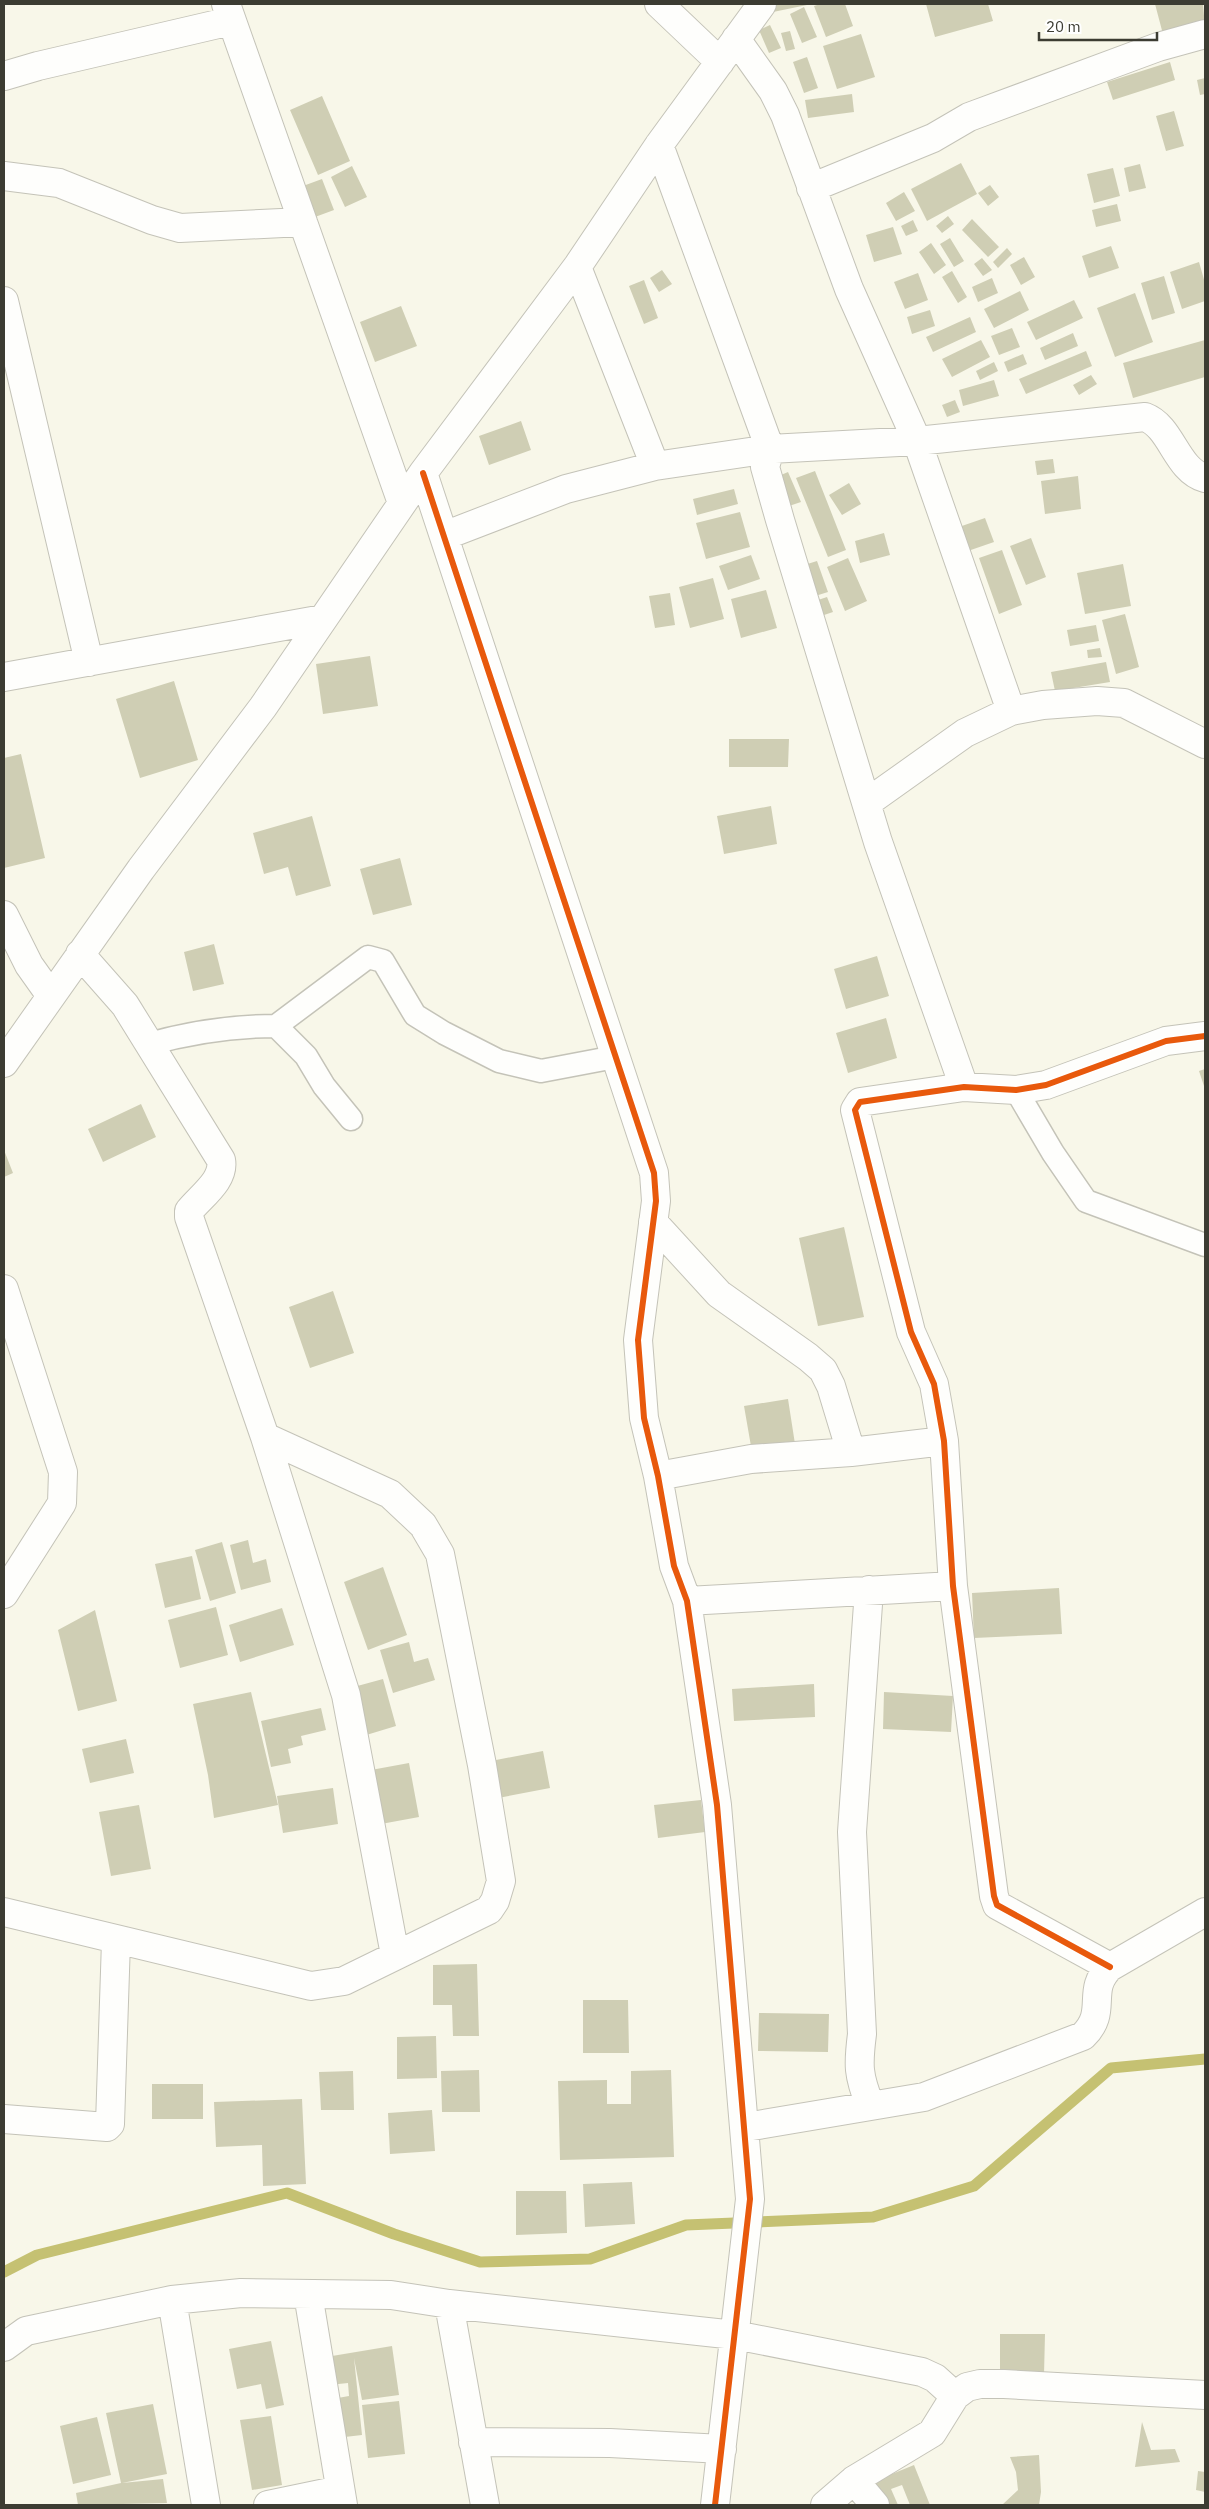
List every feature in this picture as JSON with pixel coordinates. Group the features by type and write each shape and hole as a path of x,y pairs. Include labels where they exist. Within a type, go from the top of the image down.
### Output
{"street":[{"path":"659,4 720,62"},
{"path":"4,1063 140,869 263,707 423,473 577,267 659,145 762,4"},
{"path":"4,76 228,13 402,503"},
{"path":"812,188 933,138 977,113 1158,47 1205,34"},
{"path":"736,39 768,84 786,115 849,289 917,441 1011,711"},
{"path":"659,145 770,450 765,468 868,802 878,842 964,1087"},
{"path":"4,176 59,183 152,220 180,228 303,222"},
{"path":"577,267 655,466"},
{"path":"4,301 90,662"},
{"path":"444,536 566,489 655,466 770,450 917,441 1145,417 1157,425 1187,465 1205,478"},
{"path":"423,473 654,1173 656,1201 638,1340 644,1418 658,1476 674,1566 687,1601 717,1805 746,2127 750,2200 716,2505"},
{"path":"4,677 323,619"},
{"path":"868,802 964,733 1011,711 1043,705 1088,702 1124,703 1205,744"},
{"path":"4,915 25,958 50,996"},
{"path":"80,954 125,1004 221,1160 222,1167 219,1177 189,1211 189,1217 265,1437 346,1695 395,1955"},
{"path":"1110,1967 997,1905 993,1887 953,1586 944,1441 934,1384 911,1332 855,1110 860,1102 964,1087 1016,1090 1046,1085 1166,1041 1205,1036"},
{"path":"653,1222 719,1294 808,1357 823,1370 831,1386 851,1452"},
{"path":"4,1288 63,1472 62,1503 4,1594"},
{"path":"4,1912 311,1986 344,1981 489,1910 495,1901 501,1881 482,1765 440,1554 423,1525 390,1494 265,1437"},
{"path":"658,1476 751,1459 851,1452 944,1441"},
{"path":"687,1601 953,1586"},
{"path":"869,1590 852,1832 862,2034 858,2066 861,2083 870,2105"},
{"path":"746,2127 924,2097 1083,2036 1092,2027 1096,2018 1099,1977 1110,1967 1205,1912"},
{"path":"4,2119 107,2127 110,2124 116,1940"},
{"path":"4,2347 26,2331 172,2300 241,2293 391,2295 450,2304 735,2335 922,2372 935,2378 955,2396"},
{"path":"268,2505 341,2498 308,2294"},
{"path":"172,2300 206,2505"},
{"path":"450,2304 485,2505"},
{"path":"825,2505 854,2480 932,2433 955,2396 967,2387 980,2384 1205,2394"},
{"path":"473,2442 610,2443 722,2450"},
{"path":"854,2480 875,2505"}],"lane":[{"path":"150,1044 182,1034 228,1028 276,1026 368,957 382,961 415,1015 444,1034 499,1061 541,1071 616,1057"},
{"path":"276,1026 306,1056 324,1086 351,1119"},
{"path":"1016,1090 1053,1153 1086,1201 1205,1245"}],"building":[{"path":"771,4 807,4 807,5 773,12"},
{"path":"820,4 845,4 853,26 826,37 814,6"},
{"path":"926,4 988,4 993,21 935,37"},
{"path":"1155,4 1203,4 1205,27 1164,38"},
{"path":"804,7 817,37 802,43 790,14"},
{"path":"770,25 781,48 769,53 759,30"},
{"path":"790,31 795,49 786,51 781,33"},
{"path":"861,34 875,77 837,89 823,46"},
{"path":"807,57 818,88 804,93 793,62"},
{"path":"1170,62 1175,80 1113,100 1107,82"},
{"path":"1205,78 1205,94 1200,95 1197,80"},
{"path":"852,94 854,112 808,118 805,100"},
{"path":"322,96 350,161 318,175 290,110"},
{"path":"1174,111 1184,146 1166,151 1156,116"},
{"path":"961,163 977,194 927,221 911,189"},
{"path":"1140,164 1146,188 1129,192 1124,168"},
{"path":"352,166 367,197 345,207 331,177"},
{"path":"1113,168 1120,196 1094,203 1087,174"},
{"path":"322,179 334,210 315,217 303,186"},
{"path":"990,185 999,197 988,206 978,193"},
{"path":"904,192 915,211 896,221 886,203"},
{"path":"1117,204 1121,221 1096,227 1092,210"},
{"path":"948,216 954,224 942,233 936,226"},
{"path":"972,219 999,247 988,257 962,230"},
{"path":"913,220 918,231 906,236 901,226"},
{"path":"893,227 902,254 874,262 866,235"},
{"path":"950,238 964,261 954,267 940,244"},
{"path":"931,243 946,265 934,274 919,252"},
{"path":"1111,246 1119,268 1089,278 1082,256"},
{"path":"1007,248 1012,254 998,268 993,262"},
{"path":"1024,257 1035,277 1021,285 1010,265"},
{"path":"982,258 992,270 983,276 974,264"},
{"path":"1199,262 1205,283 1205,301 1182,309 1170,272"},
{"path":"662,270 672,284 659,292 650,278"},
{"path":"952,271 967,297 958,303 942,277"},
{"path":"918,273 928,300 905,309 894,282"},
{"path":"1164,276 1175,313 1152,320 1141,283"},
{"path":"992,278 998,293 978,302 972,287"},
{"path":"644,280 658,318 644,324 629,286"},
{"path":"1020,291 1029,310 994,328 984,309"},
{"path":"1135,293 1153,342 1115,357 1097,308"},
{"path":"1074,300 1083,318 1036,340 1027,322"},
{"path":"401,306 417,346 375,362 360,322"},
{"path":"930,310 935,326 912,334 907,317"},
{"path":"970,317 976,332 933,352 926,337"},
{"path":"1012,328 1020,347 999,355 991,336"},
{"path":"1073,333 1078,346 1045,360 1040,348"},
{"path":"981,340 990,357 952,377 942,359"},
{"path":"1205,340 1205,377 1133,398 1123,363"},
{"path":"1086,351 1092,366 1026,394 1019,379"},
{"path":"1023,354 1027,364 1008,372 1004,362"},
{"path":"994,362 998,371 980,380 976,371"},
{"path":"1091,375 1097,384 1079,395 1073,385"},
{"path":"994,380 999,396 963,406 959,390"},
{"path":"955,400 960,412 947,417 942,405"},
{"path":"521,421 531,450 489,465 479,436"},
{"path":"1053,459 1055,473 1037,475 1035,461"},
{"path":"815,471 846,550 828,557 796,478"},
{"path":"788,472 801,502 786,507 774,478"},
{"path":"1078,476 1081,509 1045,514 1041,481"},
{"path":"849,483 861,504 842,515 829,495"},
{"path":"734,489 738,504 697,515 693,499"},
{"path":"740,512 750,547 706,559 696,523"},
{"path":"985,518 994,542 965,552 956,528"},
{"path":"884,533 890,555 860,563 855,541"},
{"path":"1031,538 1046,577 1026,585 1010,546"},
{"path":"1002,550 1022,605 999,614 979,558"},
{"path":"751,555 760,579 728,590 719,566"},
{"path":"848,558 867,601 845,611 827,567"},
{"path":"817,561 828,592 812,597 801,566"},
{"path":"1123,564 1131,606 1085,614 1077,573"},
{"path":"713,578 724,619 690,628 679,587"},
{"path":"766,590 777,628 741,638 731,599"},
{"path":"670,593 675,625 655,628 649,596"},
{"path":"827,597 833,612 818,617 812,602"},
{"path":"1125,614 1139,667 1116,674 1102,620"},
{"path":"1096,625 1099,641 1070,646 1067,630"},
{"path":"1100,648 1102,657 1088,658 1087,650"},
{"path":"370,656 378,706 323,714 316,664"},
{"path":"1106,662 1110,682 1055,691 1051,672"},
{"path":"174,681 198,760 140,778 116,699"},
{"path":"729,739 789,739 788,767 729,767"},
{"path":"21,754 45,858 4,868 4,758"},
{"path":"771,806 777,844 724,854 717,816"},
{"path":"312,816 331,886 296,896 288,867 264,874 253,833"},
{"path":"400,858 412,905 373,915 360,869"},
{"path":"214,944 224,984 193,991 184,952"},
{"path":"877,956 889,996 846,1009 834,969"},
{"path":"886,1018 897,1058 848,1073 836,1033"},
{"path":"1205,1069 1205,1089 1199,1071"},
{"path":"141,1104 156,1137 103,1162 88,1129"},
{"path":"4,1150 13,1173 4,1177"},
{"path":"844,1227 864,1317 818,1326 799,1238"},
{"path":"333,1291 354,1353 310,1368 289,1307"},
{"path":"788,1399 795,1444 752,1452 744,1406"},
{"path":"248,1540 253,1563 266,1559 271,1582 241,1590 230,1545"},
{"path":"222,1542 236,1593 210,1601 195,1550"},
{"path":"192,1556 201,1599 165,1608 155,1564"},
{"path":"383,1567 407,1635 368,1650 344,1582"},
{"path":"1059,1588 1062,1634 974,1638 972,1593"},
{"path":"216,1607 228,1655 180,1668 168,1620"},
{"path":"282,1608 294,1645 240,1662 229,1625"},
{"path":"95,1610 117,1701 78,1711 58,1630"},
{"path":"409,1642 414,1662 428,1658 435,1680 393,1693 380,1650"},
{"path":"383,1679 396,1726 363,1736 350,1688"},
{"path":"814,1684 815,1717 734,1721 732,1689"},
{"path":"251,1692 278,1805 214,1818 208,1775 193,1704"},
{"path":"884,1692 953,1696 951,1732 883,1729"},
{"path":"321,1708 326,1730 301,1736 303,1745 288,1749 291,1763 271,1767 261,1721"},
{"path":"126,1739 134,1773 90,1783 82,1749"},
{"path":"543,1751 550,1788 498,1798 491,1761"},
{"path":"409,1763 419,1817 381,1824 371,1770"},
{"path":"333,1788 338,1824 283,1833 277,1796"},
{"path":"701,1800 705,1832 658,1838 654,1805"},
{"path":"139,1805 151,1869 111,1876 99,1812"},
{"path":"477,1964 479,2036 453,2036 452,2005 433,2005 433,1965"},
{"path":"583,2000 628,2000 629,2053 583,2053"},
{"path":"759,2013 829,2014 828,2052 758,2051"},
{"path":"436,2036 437,2078 397,2079 397,2037"},
{"path":"479,2070 480,2112 442,2112 441,2071"},
{"path":"671,2070 674,2157 560,2160 558,2081 607,2080 607,2104 631,2104 631,2071"},
{"path":"353,2071 354,2110 321,2110 319,2072"},
{"path":"152,2084 203,2084 203,2119 152,2119"},
{"path":"302,2099 306,2184 263,2186 262,2145 216,2147 214,2102"},
{"path":"432,2110 435,2151 390,2154 388,2113"},
{"path":"632,2182 635,2224 585,2227 583,2184"},
{"path":"516,2191 566,2191 567,2233 516,2235"},
{"path":"1000,2334 1045,2334 1044,2375 1000,2374"},
{"path":"271,2341 284,2405 266,2409 261,2384 237,2389 229,2349"},
{"path":"392,2346 399,2395 362,2400 354,2358 362,2435 336,2438 332,2399 349,2396 348,2383 329,2385 326,2357"},
{"path":"399,2401 405,2454 368,2458 362,2405"},
{"path":"153,2404 167,2474 122,2483 163,2479 167,2503 78,2505 76,2493 121,2483 106,2413"},
{"path":"271,2416 282,2485 252,2490 240,2420"},
{"path":"97,2417 111,2475 73,2484 60,2426"},
{"path":"1142,2422 1151,2450 1175,2449 1180,2462 1135,2467"},
{"path":"1039,2455 1041,2492 1039,2505 1002,2505 1018,2490 1016,2472 1010,2457"},
{"path":"914,2465 930,2505 910,2505 902,2485 891,2489 898,2505 880,2505 870,2483"},
{"path":"1198,2471 1205,2472 1205,2492 1196,2490"}],"waterway":[{"path":"4,2272 37,2255 287,2193 394,2234 480,2262 590,2259 686,2225 873,2217 974,2186 1111,2068 1205,2059"}],"cycle path":[{"path":"423,473 654,1173 656,1201 638,1340 644,1418 658,1476 674,1566 687,1601 717,1805 750,2199 715,2505"},
{"path":"1110,1967 997,1905 994,1896 953,1586 944,1441 934,1384 911,1332 855,1110 860,1102 964,1087 1016,1090 1046,1085 1166,1041 1205,1036"}]}
